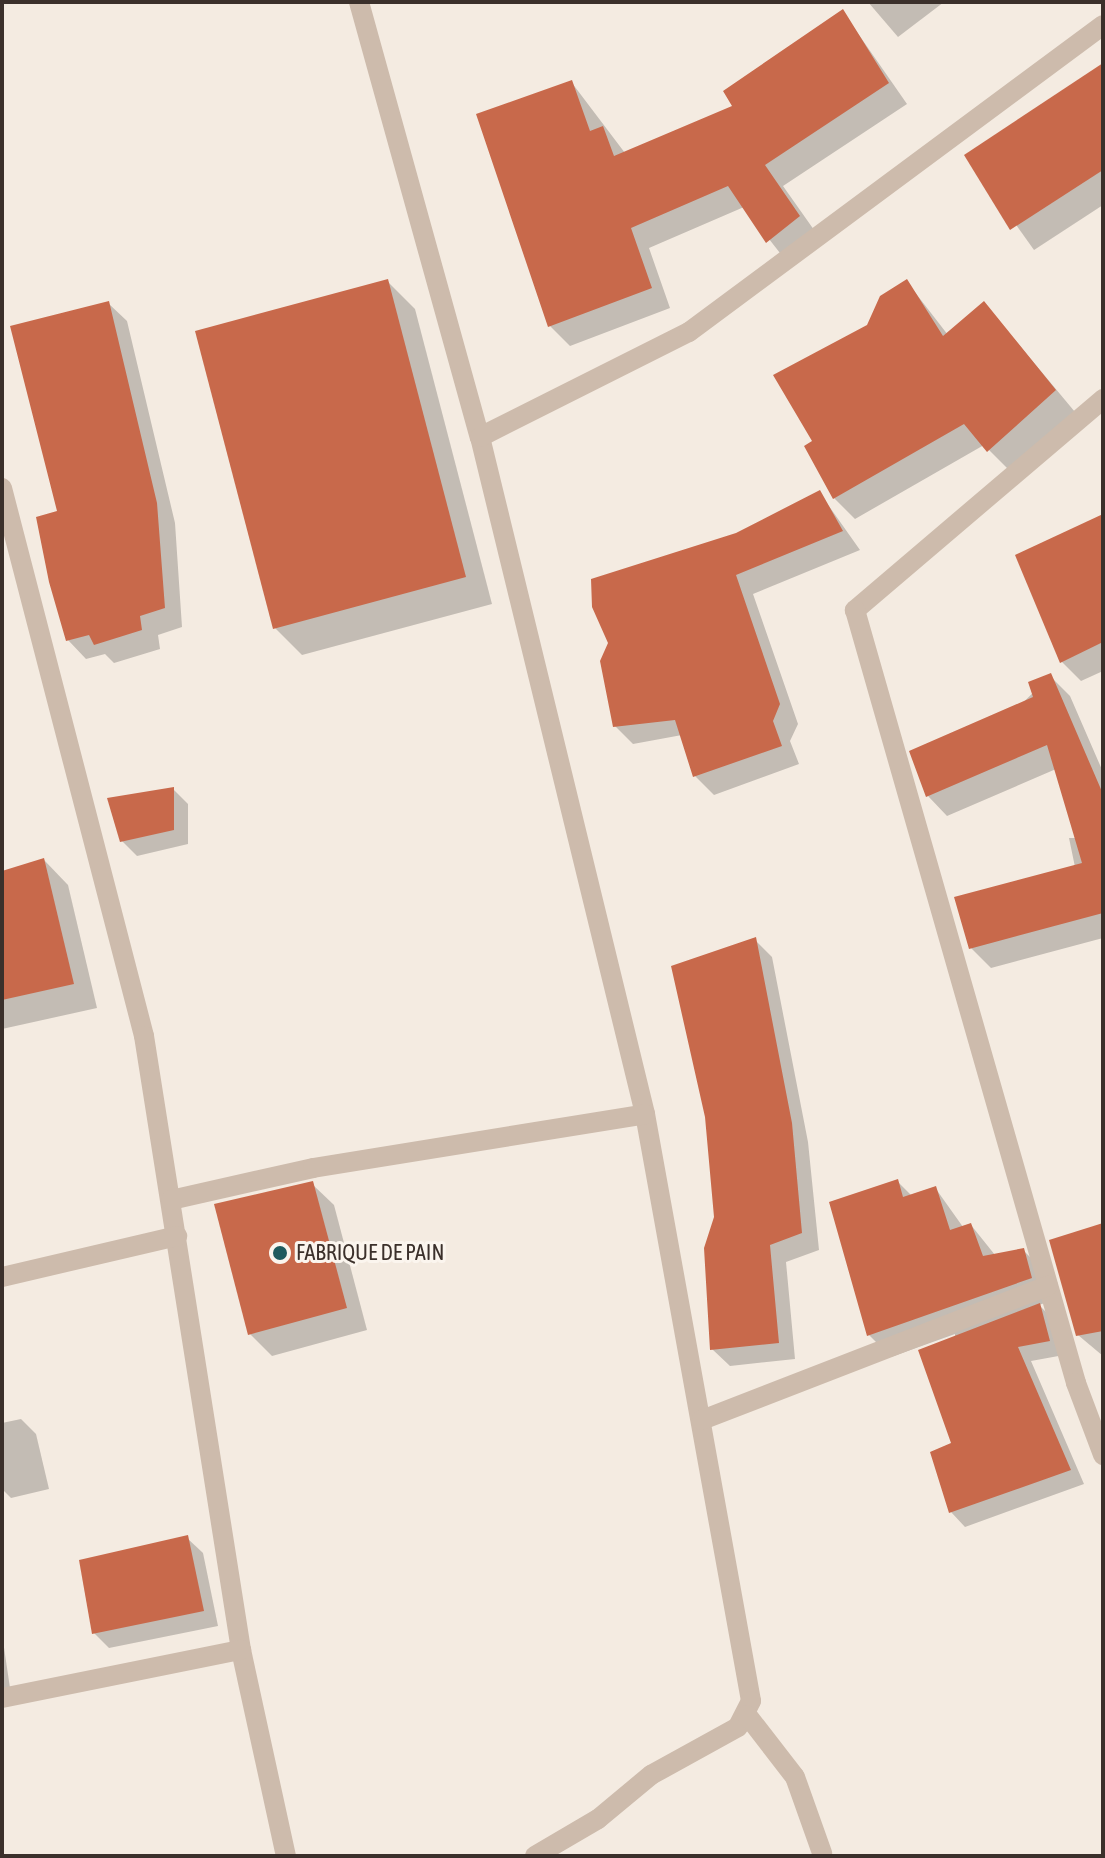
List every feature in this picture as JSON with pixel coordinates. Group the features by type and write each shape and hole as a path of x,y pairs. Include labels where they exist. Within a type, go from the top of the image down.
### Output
{"street":[{"path":"359,2 480,437 645,1114 736,1602 747,1715 795,1777 822,1853"},
{"path":"480,437 689,332 1103,25"},
{"path":"1103,399 855,610 1048,1286 1103,1455"},
{"path":"2,488 144,1036 241,1650 286,1856"},
{"path":"171,1200 313,1168 645,1114"},
{"path":"2,1277 177,1236"},
{"path":"702,1420 1048,1286"},
{"path":"2,1698 241,1650"},
{"path":"535,1856 747,1715"}],"building":[{"path":"843,9 889,83 765,165 800,216 766,243 728,186 631,228 652,288 548,327 476,114 572,80 590,131 603,126 614,156 732,106 723,91"},
{"path":"1103,63 1103,170 1010,230 964,155"},
{"path":"388,279 466,577 273,629 195,331"},
{"path":"907,279 943,336 984,301 1056,390 987,452 964,424 833,499 804,446 812,441 773,375 867,325 880,296"},
{"path":"109,301 157,503 165,608 140,616 142,630 94,645 89,635 66,641 49,582 36,517 57,511 10,326"},
{"path":"820,490 843,531 736,575 780,704 773,721 782,746 693,777 675,720 613,727 600,661 608,643 592,607 591,579 736,533"},
{"path":"1103,514 1103,642 1060,663 1015,555"},
{"path":"1051,673 1103,794 1103,913 969,949 954,897 1082,863 1047,745 926,797 909,751 1033,697 1028,682"},
{"path":"174,787 174,830 120,842 107,798"},
{"path":"44,858 74,984 2,1000 2,871"},
{"path":"756,937 792,1123 802,1233 770,1245 779,1343 710,1350 704,1248 714,1217 705,1117 671,966"},
{"path":"898,1179 903,1197 936,1186 950,1230 971,1223 983,1256 1024,1248 1032,1278 867,1336 829,1202"},
{"name":"FABRIQUE DE PAIN","path":"313,1181 347,1308 248,1335 214,1204"},
{"path":"1103,1223 1103,1331 1076,1336 1049,1240"},
{"path":"1040,1303 1050,1341 1018,1347 1071,1470 949,1513 930,1452 951,1443 918,1350"},
{"path":"188,1535 204,1611 92,1634 79,1560"}],"place":[{"name":"FABRIQUE DE PAIN","path":"280,1253"}]}
